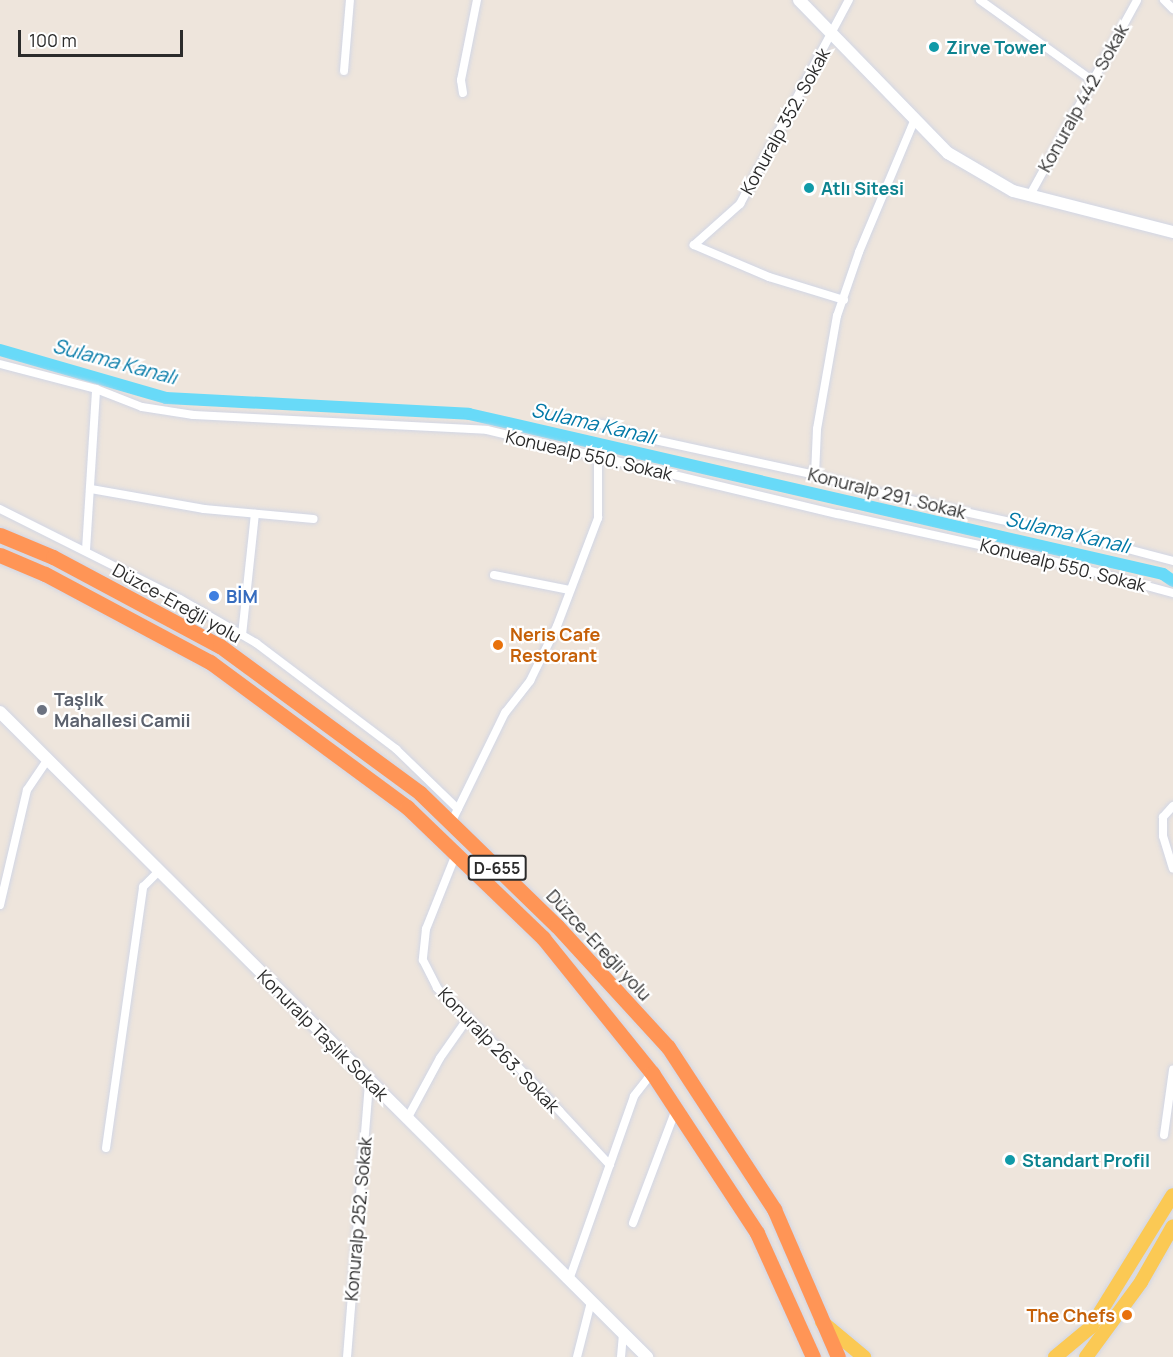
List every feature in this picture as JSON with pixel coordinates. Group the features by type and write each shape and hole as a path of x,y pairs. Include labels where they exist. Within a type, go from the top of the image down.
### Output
{"highway":[{"name":"Düzce-Ereğli yolu","path":"0,535 53,558 220,646 454,816 668,1047 774,1209 838,1357"},
{"name":"Düzce-Ereğli yolu","path":"0,555 45,574 210,662 408,807 543,938 652,1073 757,1233 813,1357"}],"main road":[{"path":"1055,1357 1092,1326 1173,1196"},
{"path":"1086,1357 1141,1282 1173,1226"},
{"path":"822,1322 864,1357"}],"street":[{"path":"344,71 350,0"},
{"path":"463,93 461,80 477,0"},
{"path":"799,0 948,153 1013,191 1173,232"},
{"path":"832,34 849,0"},
{"path":"980,0 1093,81"},
{"name":"Konuralp 442. Sokak","path":"1030,195 1137,0"},
{"path":"1164,0 1173,9"},
{"name":"Konuralp 352. Sokak","path":"832,34 740,204 694,245 769,277 844,300"},
{"path":"815,475 817,429 837,316 859,252 915,119"},
{"name":"Konuealp 550. Sokak","path":"0,364 96,389 142,407 193,415 487,430 838,514 1069,565 1173,593"},
{"path":"86,550 96,389"},
{"name":"Konuralp 291. Sokak","path":"602,424 641,437 815,475 874,492 1105,543 1173,561"},
{"path":"0,509 180,598 242,635 396,749 454,816 505,713 530,681 543,657 570,590 598,518 598,456"},
{"path":"91,489 204,509 314,519"},
{"path":"242,635 255,514"},
{"path":"494,575 570,590"},
{"name":"Konuralp Taşlık Sokak","path":"0,712 647,1357"},
{"path":"0,905 27,790 47,760"},
{"path":"1173,807 1163,817 1163,836 1173,869"},
{"name":"Konuralp 263. Sokak","path":"456,854 426,929 423,960 437,988 610,1165"},
{"path":"106,1148 143,887 159,871"},
{"path":"407,1119 440,1058 468,1018"},
{"path":"1164,1135 1173,1070"},
{"path":"569,1280 634,1096 652,1073"},
{"name":"Konuralp 252. Sokak","path":"347,1357 369,1082"},
{"path":"633,1223 676,1109"},
{"path":"577,1357 591,1302"},
{"path":"621,1357 623,1334"}],"waterway":[{"name":"Sulama Kanalı","path":"0,350 166,398 469,414 1163,574 1173,581"}],"place":[{"name":"Zirve Tower","path":"934,47"},
{"name":"Atlı Sitesi","path":"809,188"},
{"name":"BİM","path":"214,596"},
{"name":"Neris Cafe Restorant","path":"498,645"},
{"name":"Taşlık Mahallesi Camii","path":"42,710"},
{"name":"Standart Profil","path":"1010,1160"},
{"name":"The Chefs","path":"1127,1315"}]}
